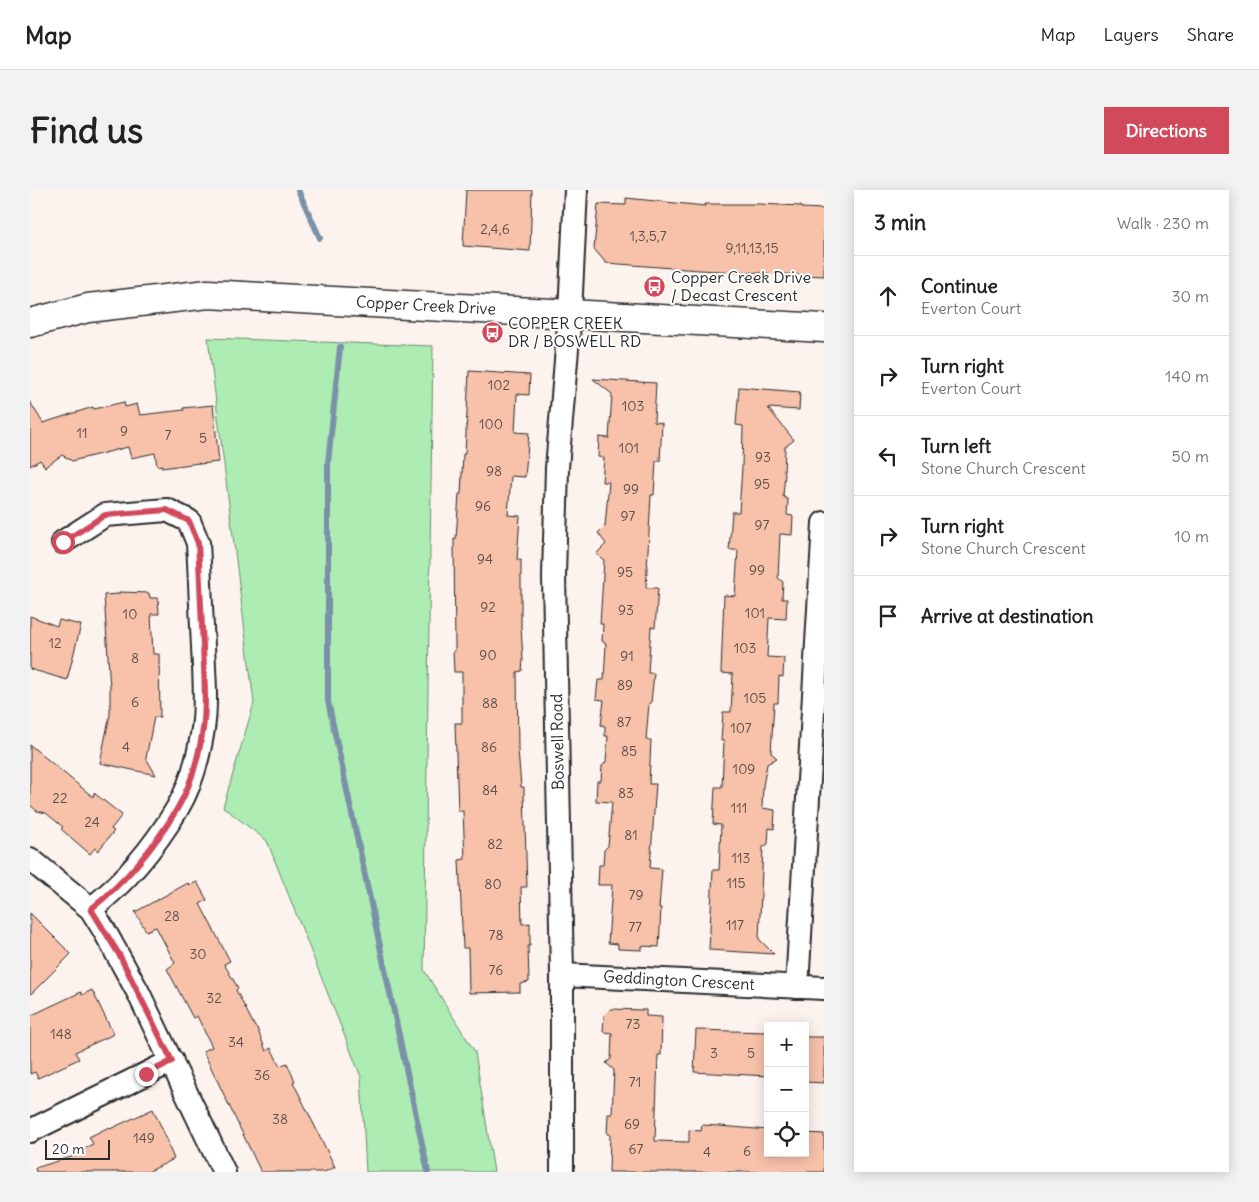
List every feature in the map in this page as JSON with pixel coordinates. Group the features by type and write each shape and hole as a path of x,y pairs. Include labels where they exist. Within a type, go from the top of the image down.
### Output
{"street":[{"name":"Boswell Road","path":"562,1172 562,975 554,576 557,468 570,313 576,190"},
{"name":"Copper Creek Drive","path":"30,323 88,308 208,294 824,328"},
{"path":"63,542 105,515 167,510 189,521 198,543 205,690 203,730 197,756 189,781 173,815 153,843 112,892 91,909"},
{"path":"797,987 824,523"},
{"path":"30,859 91,909 120,956 224,1172"},
{"name":"Geddington Crescent","path":"562,975 824,988"},
{"path":"30,1130 172,1061"}],"green space":[{"path":"208,338 433,346 424,970 475,1052 494,1172 366,1172 361,1077 267,841 223,807 254,703"}],"building":[{"path":"466,190 532,190 530,251 463,246"},
{"path":"626,198 705,206 705,204 759,204 824,209 824,276 606,263 594,249 598,204 626,205"},
{"path":"469,371 530,375 529,395 517,394 515,432 529,433 525,477 511,476 508,515 520,516 517,560 521,560 523,660 522,671 517,672 518,750 521,787 524,787 527,887 521,887 522,924 530,923 530,946 528,946 529,982 520,984 520,992 469,993 468,948 463,948 459,860 465,859 463,811 458,811 455,723 462,723 462,672 454,672 454,539 456,539 459,494 461,494 463,454 465,454"},
{"path":"593,379 656,383 654,422 662,423 660,461 656,461 654,495 651,495 646,588 658,588 655,628 651,627 648,673 654,673 646,740 651,740 649,784 656,784 650,868 662,869 659,908 661,908 659,947 642,946 642,950 618,949 618,944 608,943 612,885 598,885 599,865 603,865 604,850 608,846 612,802 596,801 597,781 601,781 602,766 606,762 608,736 605,736 605,726 601,725 604,700 596,699 598,680 604,680 606,644 602,641 603,624 600,624 604,560 596,554 606,544 598,533 605,526 609,482 602,482 604,458 598,457 599,437 609,438 612,394"},
{"path":"739,387 800,392 799,410 768,408 794,440 785,447 783,496 788,500 787,515 793,516 792,535 780,534 778,578 783,582 782,599 787,599 786,619 769,618 767,657 784,658 783,677 779,676 778,703 774,703 771,753 777,758 767,764 762,808 775,810 774,829 769,828 768,844 763,847 759,939 774,954 709,950 713,870 719,870 721,825 713,824 715,787 722,787 724,741 721,741 723,712 731,712 733,674 721,673 724,595 735,596 738,550 729,550 732,512 739,512 742,467 743,426 736,425"},
{"path":"30,402 43,423 93,407 94,409 124,402 125,407 137,404 140,415 213,405 219,462 162,468 162,465 157,466 155,453 131,458 128,447 72,461 62,455 45,467 40,460 30,466"},
{"path":"119,592 149,593 150,598 158,598 159,614 151,614 153,654 159,654 160,717 154,717 146,758 156,775 100,763 110,714 104,595 119,594"},
{"path":"30,616 57,626 59,620 81,625 67,680 30,669"},
{"path":"30,745 93,797 94,793 122,815 111,829 114,831 98,851 95,848 90,854 46,813 37,811 30,805"},
{"path":"197,882 207,900 200,904 230,961 224,964 238,988 236,990 257,1028 266,1051 271,1048 280,1066 287,1063 295,1081 293,1082 335,1167 324,1172 261,1172 203,1051 212,1047 197,1016 193,1018 167,969 175,963 156,927 146,931 135,912 188,883 190,885"},
{"path":"30,913 71,954 30,995"},
{"path":"92,990 113,1033 112,1035 75,1052 79,1059 38,1078 35,1072 30,1074 30,1016 81,992 82,995"},
{"path":"610,1009 646,1010 646,1016 662,1017 661,1055 658,1055 655,1141 689,1142 689,1130 701,1131 702,1125 764,1130 764,1157 809,1157 809,1133 824,1134 824,1172 609,1172 610,1134 607,1134 608,1114 612,1114 614,1070 606,1063 611,1059 612,1033 603,1032 604,1015"},
{"path":"696,1030 764,1032 764,1076 694,1072"},
{"path":"809,1037 824,1037 824,1083 809,1082"},
{"path":"153,1109 174,1159 148,1172 36,1172 35,1168 81,1154 80,1150 93,1144 89,1137"}],"waterway":[{"path":"298,190 320,238"},
{"path":"340,347 328,463 328,701 428,1172"}],"place":[{"name":"Copper Creek Drive / Decast Crescent","path":"655,286"},
{"name":"COPPER CREEK DR / BOSWELL RD","path":"492,332"}],"route":[{"path":"63,542 105,515 167,510 189,521 198,543 205,710 197,756 178,807 153,843 112,892 91,909 120,956 172,1061 146,1074"}]}
